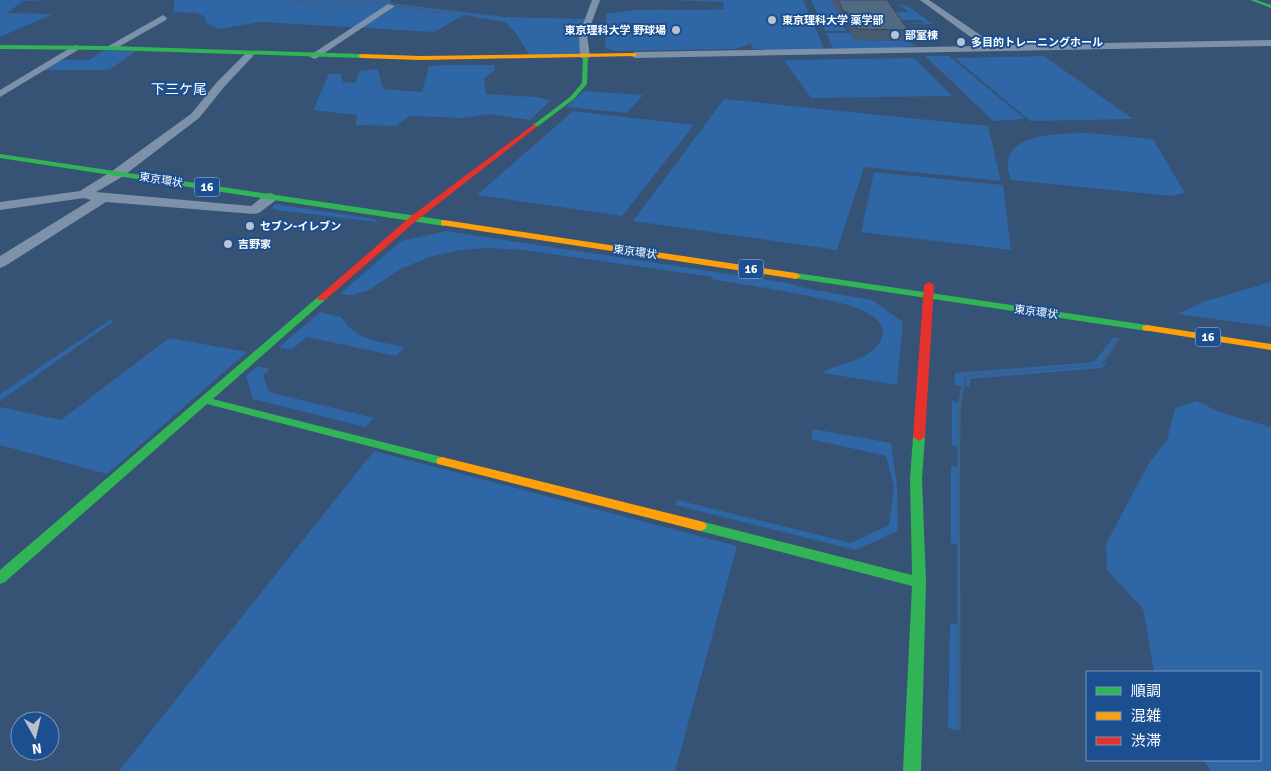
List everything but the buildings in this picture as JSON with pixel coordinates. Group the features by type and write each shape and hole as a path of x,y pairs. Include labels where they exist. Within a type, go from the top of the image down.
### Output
{"main road":[{"path":"1252,0 1271,7"},
{"path":"0,48 110,48 421,58 636,56"},
{"path":"0,578 418,215 572,98 585,83 585,57"},
{"name":"東京環状","path":"0,148 271,197 418,215"},
{"name":"東京環状","path":"0,156 121,170 928,290 1271,346"},
{"path":"912,771 919,582 916,479 928,290"},
{"name":"東京環状","path":"928,290 1251,332"},
{"path":"203,400 919,582"}],"street":[{"path":"585,57 583,35 596,0"},
{"path":"924,0 994,49"},
{"path":"314,56 391,6"},
{"path":"110,48 164,18"},
{"path":"636,56 1271,43"},
{"path":"0,94 75,48"},
{"path":"84,194 121,170 195,116 221,84 250,54"},
{"path":"0,206 84,194 104,198 254,210 271,197"},
{"path":"0,262 104,198"}],"shaded area":[{"path":"0,0 50,0 23,1 7,13 53,14 0,37"},
{"path":"174,0 390,0 390,3 505,17 586,19 579,37 582,55 530,56 515,32 505,22 464,15 434,32 261,22 219,29 206,23 205,17 197,13 174,12"},
{"path":"668,0 803,0 824,48 820,50 763,51 762,49 754,49 750,43 733,49 614,51 605,48 606,14 635,10 724,9 723,2"},
{"path":"811,0 831,0 843,22 864,22 842,23 846,31 825,31"},
{"path":"898,4 908,6 933,24 899,24 924,23 920,20 894,20 889,12 909,12"},
{"path":"826,33 851,33 855,40 906,41 916,46 904,47 906,49 833,48"},
{"path":"104,50 136,51 109,70 42,70 58,60 89,60"},
{"path":"925,56 949,56 1025,119 993,121"},
{"path":"1044,56 1133,119 1030,121 955,58"},
{"path":"914,58 952,96 811,98 784,60"},
{"path":"494,65 495,70 484,79 486,94 536,97 551,100 530,120 489,114 464,118 409,116 397,126 356,125 357,115 313,110 329,74 341,74 343,82 356,83 359,71 378,69 383,89 422,92 429,66"},
{"path":"584,91 643,95 627,113 566,107"},
{"path":"724,99 988,126 1001,181 864,167 837,250 633,221"},
{"path":"573,111 694,125 622,216 477,195"},
{"path":"1088,133 1153,139 1185,193 1171,196 1011,180 1008,164 1011,153 1019,144 1046,136"},
{"path":"874,172 1003,185 1011,250 861,232"},
{"path":"275,204 374,219 377,222 276,210 272,208"},
{"path":"446,231 788,283 809,289 872,300 903,322 897,385 823,373 860,358 876,348 881,340 883,331 878,321 866,312 839,303 791,292 711,279 712,277 523,250 489,248 460,250 430,257 400,269 369,290 352,295 340,294 401,241"},
{"path":"1271,282 1271,327 1178,314 1203,302"},
{"path":"320,312 341,317 354,331 369,339 405,347 396,356 307,337 291,350 279,347"},
{"path":"110,320 114,321 0,401 0,394"},
{"path":"1114,337 1117,338 1100,364 964,375 962,386 954,385 955,373 1094,362"},
{"path":"169,338 247,352 107,474 0,445 0,407 61,420"},
{"path":"1117,338 1120,338 1102,365 966,377 961,405 961,771 957,771 957,467 958,404 963,375 1100,364"},
{"path":"1107,362 1102,368 970,379 970,387 966,387 966,377 1102,365"},
{"path":"257,366 270,369 263,375 269,392 374,418 365,427 253,399 246,376"},
{"path":"952,401 958,403 958,446 952,445"},
{"path":"1197,401 1219,412 1271,427 1271,771 1211,771 1204,761 1261,761 1261,671 1154,671 1143,609 1107,570 1106,544 1149,463 1167,440 1175,408"},
{"path":"813,429 891,443 897,485 898,531 856,550 675,505 677,500 851,543 889,525 894,487 886,456 811,439"},
{"path":"374,451 737,546 675,771 119,771"},
{"path":"951,466 957,467 957,544 951,543"},
{"path":"950,623 957,624 958,731 948,728"}],"pier":[{"path":"955,730 965,732 964,771 954,770"}],"waterway":[{"path":"293,0 324,6 380,3 428,11 463,13"}],"traffic: fast":[{"path":"1252,0 1271,7"},
{"path":"0,47 110,48 361,56"},
{"path":"535,126 572,98 585,83 585,57"},
{"path":"0,156 444,223"},
{"path":"796,276 1147,328"},
{"path":"0,578 322,298"},
{"path":"203,400 442,461"},
{"path":"912,771 919,582 916,479 919,437"},
{"path":"700,526 919,582"}],"traffic: slow":[{"path":"361,56 421,58 635,55"},
{"path":"444,223 796,276"},
{"path":"1147,328 1271,347"},
{"path":"442,461 700,526"}],"traffic: jam":[{"path":"322,298 413,219 535,126"},
{"path":"919,437 929,285"}],"place":[{"name":"東京理科大学 薬学部","path":"772,20"},
{"name":"東京理科大学 野球場","path":"676,30"},
{"name":"部室棟","path":"895,35"},
{"name":"多目的トレーニングホール","path":"961,42"},
{"name":"セブン-イレブン","path":"250,226"},
{"name":"吉野家","path":"228,244"}],"district":[{"name":"下三ケ尾","path":"179,89"}]}
